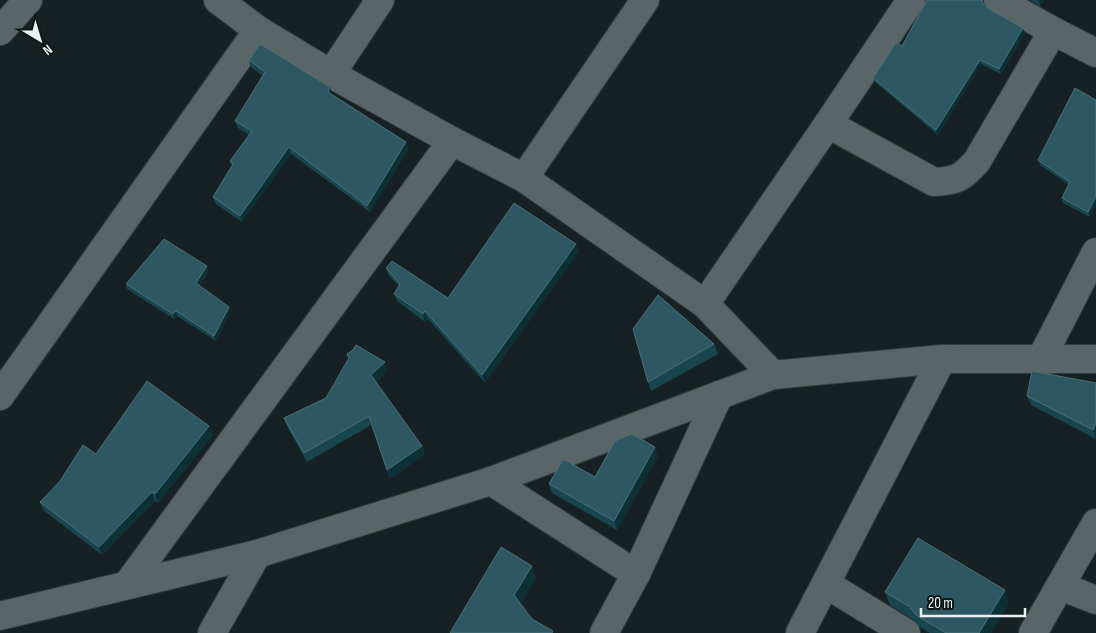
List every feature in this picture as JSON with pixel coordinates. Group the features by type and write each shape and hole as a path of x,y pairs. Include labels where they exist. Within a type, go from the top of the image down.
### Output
{"street":[{"path":"0,31 28,0"},
{"path":"218,0 258,30 331,74 452,141 524,178 705,304 773,375"},
{"path":"331,74 380,0"},
{"path":"524,178 645,0"},
{"path":"705,304 911,0"},
{"path":"998,0 1096,53"},
{"path":"0,396 258,30"},
{"path":"828,124 934,182 951,181 966,174 977,161 1053,31"},
{"path":"127,585 452,141"},
{"path":"1041,359 1096,252"},
{"path":"0,616 257,554 491,481 773,375 942,359 1096,359"},
{"path":"800,633 942,359"},
{"path":"604,633 636,574 719,396"},
{"path":"491,481 636,574"},
{"path":"1033,633 1096,524"},
{"path":"212,633 257,554"},
{"path":"826,584 906,633"},
{"path":"1060,586 1096,600"}],"building":[{"path":"927,0 982,0 983,4 989,9 1023,28 999,69 980,60 936,130 873,78 896,43 902,46"},
{"path":"260,44 330,87 328,92 406,142 367,206 289,147 240,216 213,197 233,164 230,161 252,131 235,121 265,72 249,60"},
{"path":"1075,88 1096,100 1096,197 1088,212 1062,198 1070,182 1038,160"},
{"path":"514,203 576,244 482,375 425,311 423,314 394,294 400,284 386,268 392,261 448,298"},
{"path":"164,239 207,266 196,283 229,307 214,336 176,311 173,314 126,284"},
{"path":"658,295 714,344 648,382 633,329"},
{"path":"356,345 385,362 371,375 422,446 387,470 369,416 304,453 284,418 326,398 349,358 347,354"},
{"path":"1032,371 1096,383 1096,423 1093,430 1027,396"},
{"path":"147,381 209,426 155,494 152,492 99,547 40,502 60,481 83,445 96,454"},
{"path":"632,434 655,447 614,521 549,484 562,461 565,460 595,477 615,441"},
{"path":"918,538 1005,590 979,633 946,633 916,615 910,607 885,592"},
{"path":"501,547 532,566 514,595 532,619 553,631 552,633 450,633"}]}
